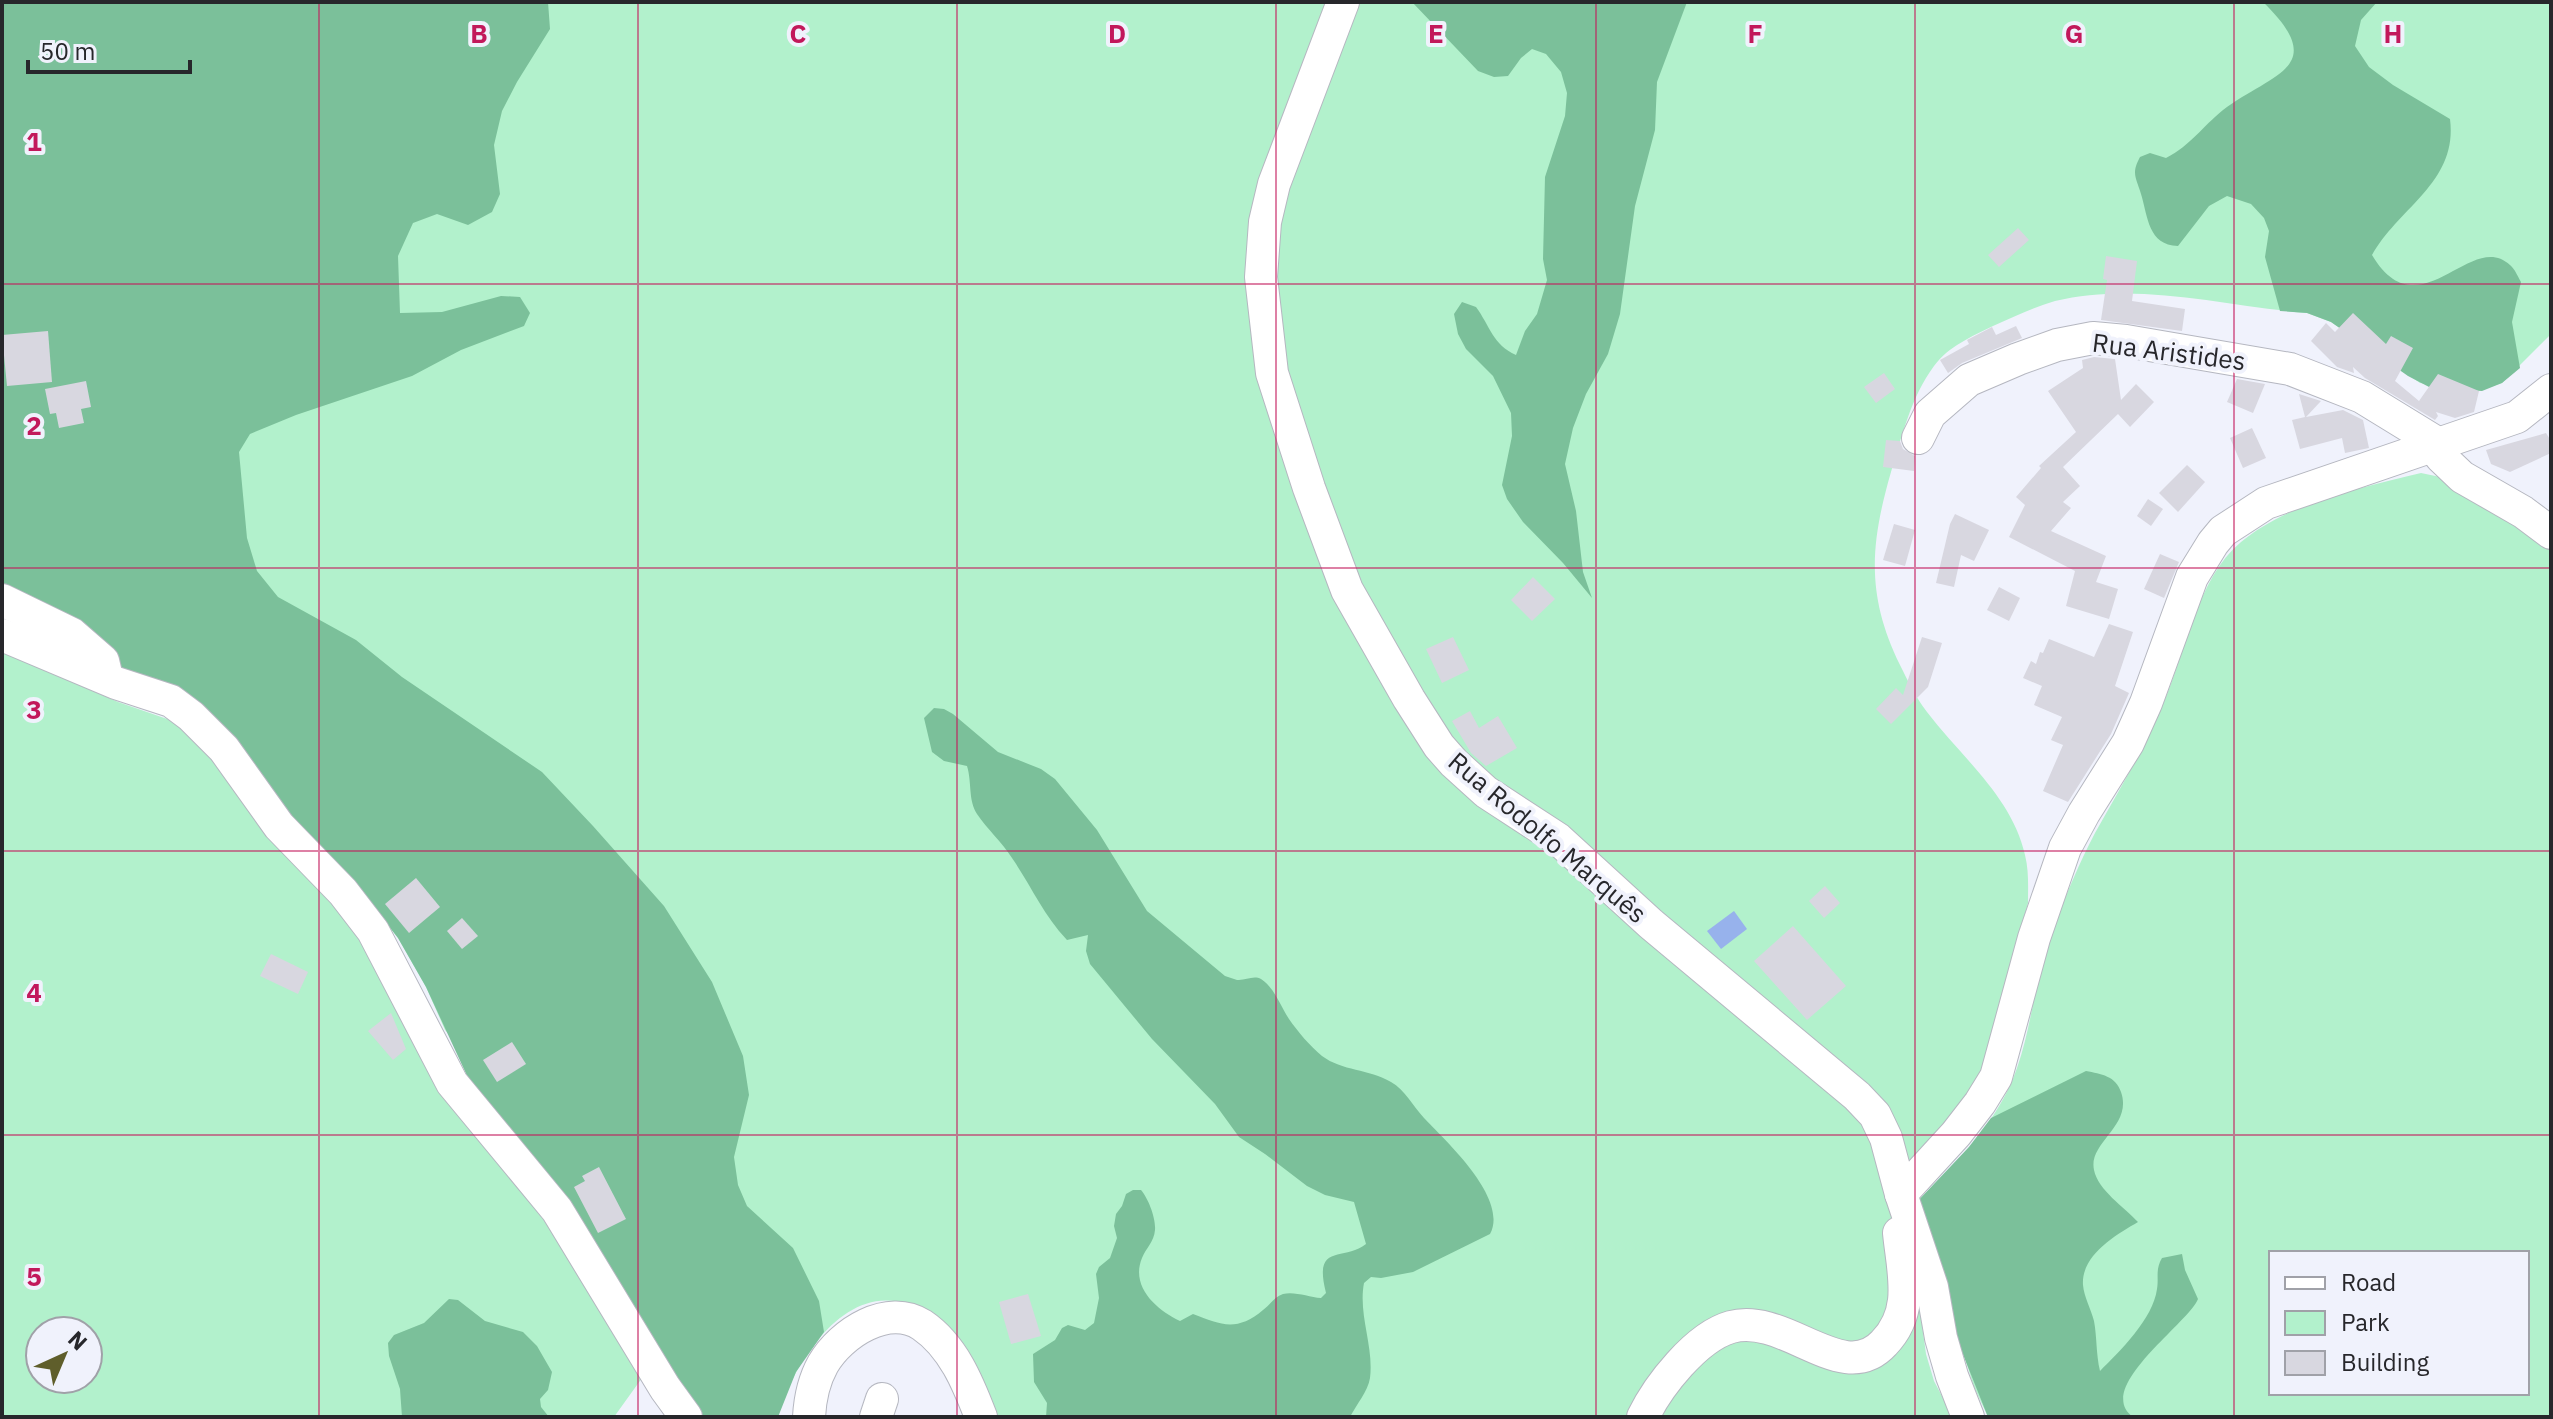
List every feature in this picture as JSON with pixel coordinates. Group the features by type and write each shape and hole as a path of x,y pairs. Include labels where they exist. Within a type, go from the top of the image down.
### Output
{"street":[{"name":"Rua Rodolfo Marquês","path":"1343,2 1274,184 1265,222 1261,277 1272,373 1309,488 1347,590 1409,699 1439,746 1454,763 1486,792 1558,839 1651,924 1857,1096 1875,1115 1932,1287 1941,1338 1968,1417"},
{"name":"Rua Aristides","path":"1918,438 1930,414 1956,389 1993,369 2057,345 2093,338 2276,366 2321,379 2362,397 2437,443"},
{"path":"2176,371 2232,359"},
{"path":"1643,1417 1665,1383 1691,1352 1704,1341 1732,1327 1751,1325 1784,1332 1850,1359 1875,1353 1890,1337 1907,1298 1898,1220 1901,1194 1956,1134 1996,1077 2034,938 2065,848 2128,743 2146,703 2192,577 2213,543 2235,521 2266,503 2517,417 2551,390"},
{"path":"2437,443 2441,457 2449,468 2537,506 2551,533"},
{"path":"2,600 72,634 103,661 107,680"},
{"path":"2,635 107,680 171,701 217,741 279,826 343,892 373,931 452,1083 557,1210 665,1388 686,1417"},
{"path":"809,1417 816,1380 832,1351 861,1328 890,1317 904,1317 919,1323 947,1347 973,1395 981,1417"}],"green space":[{"path":"2,2 2551,2 2551,334 2502,383 2474,392 2420,383 2331,322 2307,313 2149,294 2086,295 2039,306 1977,334 1946,353 1926,378 1903,431 1879,523 1875,570 1881,616 1900,665 1919,701 1998,796 2009,815 2025,855 2028,879 2028,903 1987,1060 1966,1098 1884,1195 1916,1280 1926,1354 1934,1381 1953,1417 989,1417 909,1305 886,1301 864,1305 843,1316 825,1332 795,1374 778,1417 445,1030 426,987 398,938 359,888"},
{"path":"2,2 548,2 550,29 502,111 494,145 500,194 492,212 468,225 437,214 413,223 398,256 400,313 442,312 501,296 520,297 530,313 524,326 461,350 412,376 250,434 239,452 247,538 257,571 278,597 356,640 402,677 542,772 664,906 712,982 743,1056 749,1095 734,1157 738,1185 747,1206 793,1248 819,1301 824,1332 796,1372 778,1417 701,1417 469,1080 426,987 398,938 359,888 288,813 216,725 2,622"},
{"path":"1412,2 1687,2 1657,82 1655,130 1635,206 1620,314 1608,354 1586,394 1573,428 1565,464 1576,511 1583,572 1592,598 1523,522 1507,499 1502,485 1512,436 1511,413 1493,376 1466,349 1458,334 1454,314 1462,302 1476,307 1502,346 1516,355 1525,331 1537,314 1547,280 1543,259 1545,177 1565,116 1567,93 1561,72 1546,54 1532,49 1508,76 1494,77 1478,71"},
{"path":"2263,2 2377,2 2361,20 2355,46 2369,67 2450,119 2450,141 2436,177 2372,255 2390,277 2408,285 2426,283 2479,259 2495,257 2512,267 2521,282 2512,322 2520,368 2502,383 2482,391 2431,388 2408,376 2331,322 2307,313 2280,311 2265,257 2269,231 2264,218 2251,204 2227,196 2209,206 2178,246 2161,241 2155,235 2135,176 2140,157 2150,153 2166,158 2175,153 2223,110 2275,77 2287,67 2293,55 2292,42 2283,24"},
{"path":"2421,473 2445,478 2551,551 2551,1417 1988,1417 1974,1387 1916,1203 1974,1141 2009,1088 2022,1051 2053,927 2089,844 2156,721 2213,575 2241,542 2260,528 2303,507"},
{"path":"2,651 118,702 173,721 202,743 360,934 515,1182 552,1231 642,1378 614,1417 2,1417"},
{"path":"934,708 953,714 998,752 1041,769 1055,779 1097,830 1147,911 1225,976 1237,980 1258,978 1266,983 1296,1029 1322,1056 1338,1065 1396,1085 1460,1156 1484,1188 1494,1220 1490,1234 1413,1272 1371,1277 1364,1283 1363,1307 1370,1378 1350,1417 1046,1417 1047,1403 1034,1382 1033,1354 1055,1340 1062,1328 1068,1325 1085,1330 1094,1323 1099,1298 1096,1274 1110,1258 1117,1238 1114,1226 1116,1214 1126,1194 1133,1190 1141,1190 1144,1194 1155,1225 1153,1238 1139,1269 1143,1288 1155,1304 1180,1321 1193,1314 1221,1323 1237,1324 1254,1317 1283,1294 1321,1298 1326,1293 1323,1277 1327,1260 1366,1244 1354,1202 1325,1195 1307,1186 1239,1137 1215,1104 1152,1039 1090,964 1086,951 1088,935 1067,940 1058,930 1008,852 977,814 972,803 967,766 944,761 932,752 924,718"},
{"path":"2086,1071 2112,1079 2121,1092 2121,1115 2097,1151 2094,1170 2106,1191 2138,1222 2102,1247 2084,1274 2083,1285 2094,1321 2100,1371 2134,1334 2149,1312 2162,1258 2182,1254 2185,1270 2198,1299 2133,1374 2125,1390 2124,1405 2133,1417 1988,1417 1962,1352 1916,1203 1969,1147 1991,1118"},
{"path":"449,1299 458,1300 485,1321 523,1332 537,1346 552,1372 548,1390 540,1399 541,1407 549,1417 402,1417 400,1389 388,1343 394,1335 424,1323"}],"water":[{"path":"1734,911 1747,929 1721,949 1707,931"}],"building":[{"path":"2018,228 2029,240 1999,267 1988,255"},
{"path":"2106,256 2137,261 2132,301 2185,309 2182,331 2101,320 2107,280 2103,279"},
{"path":"2353,313 2386,344 2391,336 2413,348 2395,381 2419,401 2438,374 2479,391 2474,412 2455,418 2436,412 2438,416 2435,420 2365,378 2353,367 2354,373 2337,367 2311,341 2326,323 2335,332"},
{"path":"2016,326 2022,338 1962,363 1948,373 1940,360 1969,344 1967,340 1992,327 1996,335"},
{"path":"48,331 52,382 7,386 2,335"},
{"path":"2094,357 2115,359 2121,400 2136,384 2154,402 2130,427 2118,414 2063,467 2080,486 2063,502 2071,508 2051,531 2106,556 2096,582 2118,589 2109,619 2066,606 2075,571 2009,537 2025,505 2016,497 2041,468 2039,466 2076,432 2048,391 2083,368 2082,360"},
{"path":"1884,373 1895,389 1876,403 1864,387"},
{"path":"2237,379 2265,384 2253,413 2227,402"},
{"path":"86,381 91,407 81,409 84,423 59,428 56,413 50,414 45,389"},
{"path":"2299,394 2321,401 2306,417 2343,410 2363,420 2369,448 2345,453 2342,438 2300,449 2292,420 2305,417"},
{"path":"2252,428 2266,458 2243,468 2230,438"},
{"path":"2546,433 2551,441 2551,453 2510,472 2491,464 2486,450"},
{"path":"1886,440 1900,441 1903,449 1915,456 1914,471 1883,467"},
{"path":"2187,465 2205,482 2178,512 2159,493"},
{"path":"2148,499 2163,509 2151,526 2137,516"},
{"path":"1955,514 1989,530 1974,561 1961,555 1954,587 1936,583"},
{"path":"1894,524 1915,530 1905,566 1883,560"},
{"path":"2160,554 2179,562 2164,598 2144,589"},
{"path":"1533,577 1555,599 1532,621 1511,600"},
{"path":"1999,587 2020,598 2009,621 1987,610"},
{"path":"2109,624 2133,632 2115,686 2129,693 2111,734 2068,802 2043,791 2063,745 2051,740 2062,717 2034,705 2042,686 2023,678 2031,661 2036,664 2049,639 2094,657"},
{"path":"1453,637 1469,670 1442,683 1426,649"},
{"path":"1922,637 1942,643 1928,687 1891,724 1876,709 1896,688 1903,695"},
{"path":"1470,711 1479,728 1498,716 1517,748 1486,766 1471,753 1452,721"},
{"path":"416,878 440,907 409,933 385,904"},
{"path":"1825,886 1840,903 1824,918 1809,901"},
{"path":"462,918 478,936 462,949 447,931"},
{"path":"1793,926 1846,986 1807,1020 1754,961"},
{"path":"271,954 308,972 298,994 260,976"},
{"path":"391,1013 406,1049 393,1060 368,1031"},
{"path":"512,1042 526,1064 497,1082 483,1060"},
{"path":"599,1167 626,1219 598,1233 574,1187 585,1181 582,1176"},
{"path":"1028,1294 1041,1336 1011,1344 999,1302"}]}
